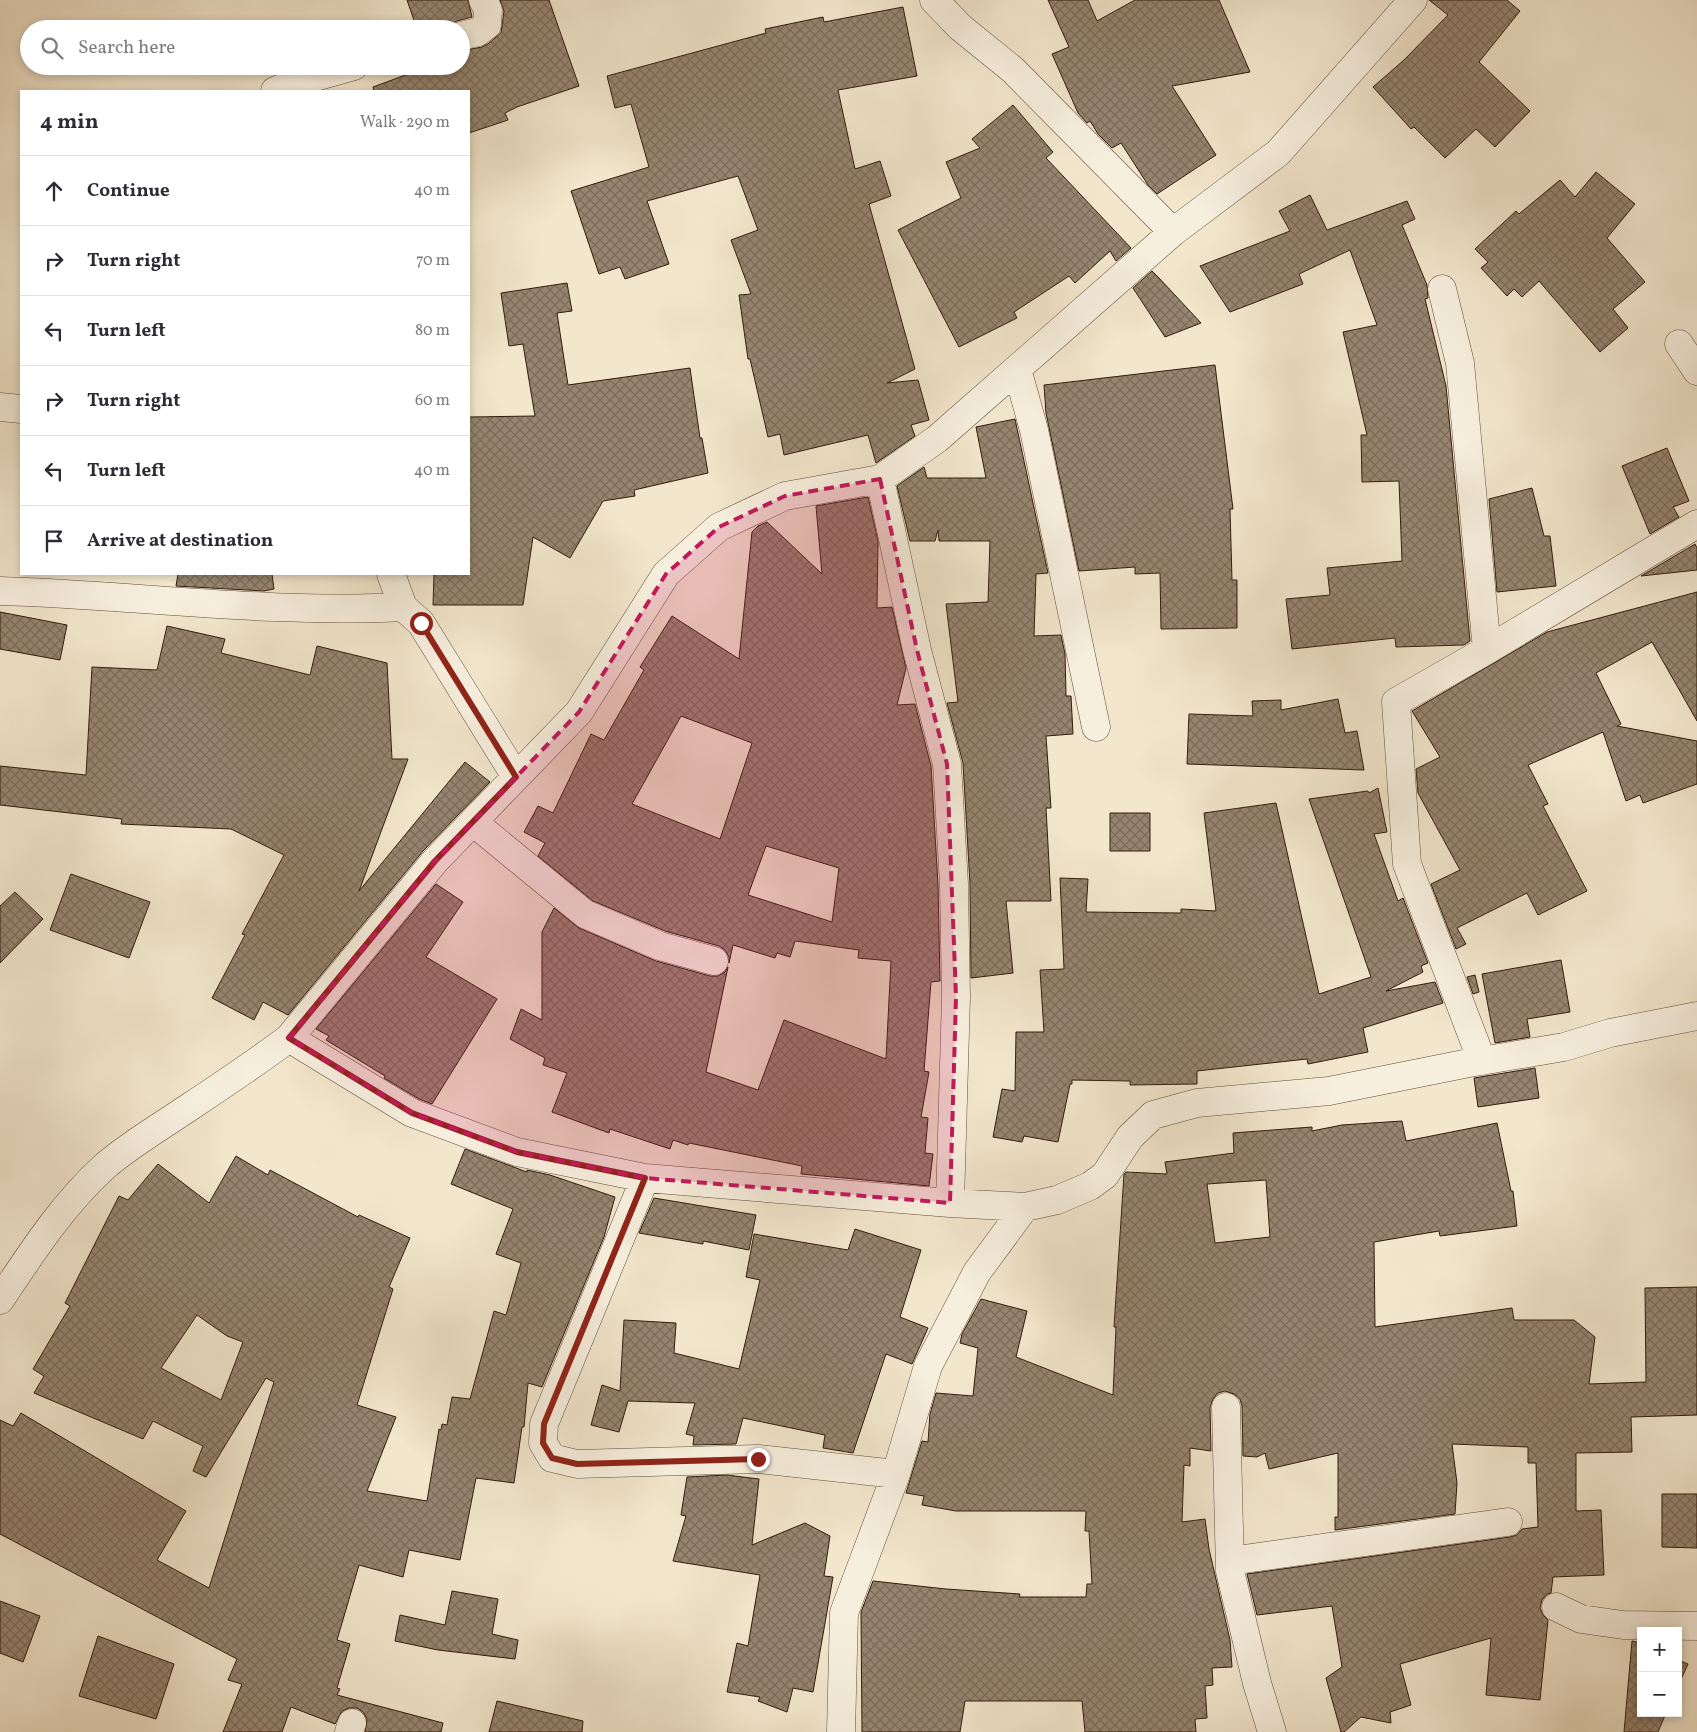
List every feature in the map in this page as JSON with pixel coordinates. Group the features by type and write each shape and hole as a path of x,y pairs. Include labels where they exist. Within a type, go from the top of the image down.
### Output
{"street":[{"path":"470,34 478,32 487,25 488,10 482,0"},
{"path":"934,0 960,27 1013,70 1173,232"},
{"path":"0,1300 42,1237 78,1193 106,1165 289,1038 435,861 579,712 666,574 718,527 785,496 880,479 937,439 1173,232 1278,153 1412,0"},
{"path":"277,90 322,75"},
{"path":"1442,290 1460,363 1488,650"},
{"path":"1679,344 1697,371"},
{"path":"1017,369 1034,430 1096,727"},
{"path":"0,407 20,409"},
{"path":"880,479 917,650 947,764 954,884 956,997 950,1203"},
{"path":"1482,1061 1408,864 1396,702 1488,650 1697,524"},
{"path":"391,575 403,607 421,623 516,777"},
{"path":"0,591 67,593 306,608 362,609 403,607"},
{"path":"473,822 586,914 660,946 714,961"},
{"path":"289,1038 412,1113 517,1152 645,1178 950,1203 1025,1207 1057,1200 1090,1186 1105,1175 1130,1137 1153,1115 1197,1103 1329,1091 1564,1047 1610,1033 1697,1016"},
{"path":"645,1178 544,1424 543,1443 552,1458 577,1464 758,1459 896,1474"},
{"path":"841,1732 844,1613 896,1474 928,1366 977,1272 1025,1207"},
{"path":"1226,1407 1230,1571 1257,1683 1272,1732"},
{"path":"1230,1561 1508,1522"},
{"path":"1556,1607 1580,1619 1623,1624 1697,1626"}],"highlighted area":[{"path":"880,479 917,650 947,764 956,997 950,1203 645,1178 517,1152 412,1113 289,1038 435,861 579,712 666,574 719,527 785,496"}],"building":[{"path":"407,0 468,0 472,17 461,20 414,20"},
{"path":"500,0 549,0 579,86 517,107 505,113 508,120 470,133 470,90 374,90 373,87 406,75 470,75 470,49 488,44 501,33 504,11"},
{"path":"1048,0 1088,0 1097,21 1135,0 1219,0 1250,72 1172,86 1216,155 1157,194 1148,185 1121,143 1112,148 1098,134 1090,121 1087,123 1078,113 1052,54 1069,47"},
{"path":"1429,0 1507,0 1520,11 1479,62 1530,111 1495,147 1476,129 1445,158 1414,127 1411,129 1373,87 1404,60 1448,15"},
{"path":"903,7 917,76 838,90 855,169 880,161 891,196 869,204 915,369 887,383 918,380 929,420 911,425 915,436 876,463 868,435 784,455 780,434 768,437 750,359 748,359 739,295 751,294 731,240 758,230 738,176 647,201 669,264 625,279 620,267 599,274 571,191 649,167 631,104 615,108 607,76 766,33 765,29 823,17 824,22"},
{"path":"1013,105 1053,152 1046,158 1131,248 1116,261 1110,251 1075,283 1069,276 1014,312 1017,318 959,347 898,230 961,198 946,162 980,148 972,139"},
{"path":"1596,172 1635,204 1607,238 1645,282 1613,309 1628,328 1600,352 1539,281 1522,297 1514,289 1507,296 1481,268 1488,262 1475,249 1516,211 1519,214 1560,180 1575,197"},
{"path":"1310,195 1327,230 1407,201 1415,219 1402,225 1427,285 1428,298 1425,299 1446,386 1470,641 1464,645 1396,647 1395,638 1292,649 1286,599 1330,595 1327,568 1402,561 1399,481 1362,482 1361,435 1367,435 1343,332 1377,325 1350,250 1299,274 1303,284 1230,312 1200,266 1290,231 1279,211"},
{"path":"1152,271 1201,323 1165,337 1133,288"},
{"path":"567,283 572,311 557,313 568,385 690,368 700,438 702,438 708,473 634,490 635,496 603,501 570,558 533,537 523,605 433,605 434,575 470,575 470,417 535,416 523,344 509,346 501,293"},
{"path":"1215,365 1233,509 1230,509 1232,580 1237,580 1237,628 1161,629 1160,573 1135,574 1135,567 1079,571 1046,413 1044,385"},
{"path":"1015,419 1048,573 1036,574 1034,636 1061,635 1065,654 1066,696 1071,696 1073,734 1046,736 1051,808 1046,808 1051,901 1006,901 1013,973 971,978 970,884 963,763 947,703 958,702 946,604 988,602 990,541 939,541 938,530 935,541 910,541 897,486 924,467 927,478 986,478 976,427"},
{"path":"1667,448 1689,501 1673,507 1679,517 1650,534 1622,466"},
{"path":"1532,488 1544,536 1550,536 1556,586 1497,592 1489,499"},
{"path":"868,497 878,541 877,608 892,607 906,668 897,705 915,704 931,766 938,885 940,981 931,982 924,1071 929,1072 921,1117 928,1118 925,1153 933,1154 929,1186 801,1174 802,1166 689,1143 688,1145 673,1140 670,1149 610,1129 609,1133 552,1112 567,1073 543,1065 545,1058 510,1039 521,1009 542,1020 542,932 554,908 579,928 656,961 710,976 718,976 725,972 728,967 706,1072 758,1090 784,1020 886,1059 891,961 858,958 859,950 795,941 790,957 777,953 775,958 733,945 729,963 729,957 725,950 719,946 665,931 593,901 538,856 545,843 524,832 538,806 553,813 591,734 604,740 644,670 640,667 672,616 739,659 752,532 758,526 767,522 822,574 816,506","holes":["681,716 752,743 720,839 632,804","766,846 839,868 832,922 748,895"]},
{"path":"1695,544 1697,548 1697,570 1641,576"},
{"path":"178,575 272,575 274,589 264,591 176,586"},
{"path":"1697,592 1697,721 1652,642 1596,673 1621,724 1617,726 1697,741 1697,784 1643,803 1640,795 1626,801 1603,732 1528,765 1548,804 1543,806 1587,891 1538,915 1527,893 1457,928 1466,944 1456,949 1431,884 1460,870 1418,793 1416,769 1440,757 1412,711 1547,632"},
{"path":"0,612 67,625 60,660 0,649"},
{"path":"167,626 225,639 221,653 310,675 317,646 387,663 392,759 408,759 359,891 465,762 490,782 423,851 288,1015 263,1002 254,1020 212,998 245,935 242,934 284,855 231,829 121,824 122,819 0,805 0,766 86,775 92,667 157,670"},
{"path":"1338,699 1345,733 1357,731 1364,770 1187,764 1189,714 1253,716 1252,701 1281,700 1281,710"},
{"path":"1378,788 1387,832 1374,834 1398,901 1403,898 1428,963 1421,966 1423,972 1386,991 1435,982 1443,1003 1363,1028 1368,1052 1308,1064 1307,1059 1197,1071 1197,1084 1130,1085 1130,1081 1072,1080 1058,1142 1024,1136 1022,1142 993,1137 1002,1089 1015,1091 1016,1032 1044,1032 1040,970 1064,969 1060,878 1088,879 1086,912 1181,913 1181,909 1216,911 1204,813 1276,803 1319,994 1371,977 1309,799 1368,791 1369,793"},
{"path":"1110,813 1150,813 1150,851 1110,851"},
{"path":"71,874 150,902 129,958 50,930"},
{"path":"436,884 463,902 426,957 497,999 432,1104 419,1099 384,1078 385,1076 326,1040 329,1036 316,1029"},
{"path":"15,892 43,919 0,963 0,906"},
{"path":"1561,960 1570,1012 1527,1019 1530,1037 1495,1043 1482,974"},
{"path":"1475,975 1479,992 1473,994 1467,977"},
{"path":"1535,1068 1539,1098 1478,1107 1474,1078"},
{"path":"1402,1121 1406,1141 1497,1123 1511,1191 1513,1191 1517,1226 1440,1236 1439,1231 1374,1242 1375,1327 1512,1308 1514,1320 1574,1320 1595,1337 1589,1384 1646,1382 1645,1288 1697,1287 1697,1415 1631,1417 1632,1452 1576,1453 1576,1511 1601,1510 1604,1575 1553,1577 1551,1593 1547,1594 1542,1600 1540,1608 1548,1620 1540,1700 1486,1695 1491,1638 1400,1664 1411,1705 1390,1712 1391,1723 1361,1717 1344,1732 1341,1732 1326,1678 1342,1667 1332,1606 1257,1615 1247,1574 1510,1537 1517,1535 1522,1529 1538,1527 1536,1463 1528,1463 1528,1447 1452,1444 1457,1483 1455,1514 1335,1530 1335,1517 1338,1517 1338,1453 1269,1469 1265,1453 1257,1457 1243,1456 1242,1406 1240,1399 1234,1394 1225,1391 1218,1393 1210,1407 1211,1451 1190,1448 1190,1466 1184,1465 1182,1522 1205,1519 1209,1549 1230,1640 1232,1667 1212,1668 1213,1685 1205,1686 1207,1718 1195,1719 1196,1732 1085,1732 1082,1701 965,1701 960,1732 862,1732 861,1612 873,1581 946,1589 1020,1594 1019,1597 1086,1597 1087,1584 1092,1584 1089,1531 1085,1531 1086,1511 956,1511 922,1505 924,1496 906,1493 922,1441 928,1442 930,1414 936,1393 973,1396 978,1348 960,1343 962,1334 981,1299 1027,1311 1016,1357 1113,1395 1116,1327 1114,1327 1124,1174 1126,1172 1167,1174 1165,1162 1234,1153 1233,1133 1312,1127 1312,1131 1342,1125","holes":["1266,1180 1270,1237 1215,1243 1207,1184"]},
{"path":"465,1149 527,1172 527,1170 550,1175 615,1197 604,1237 542,1387 528,1383 524,1427 522,1427 514,1483 476,1478 460,1560 409,1550 403,1577 359,1565 337,1640 350,1644 337,1688 340,1689 337,1695 443,1723 441,1732 365,1732 367,1719 363,1712 357,1708 349,1708 342,1711 335,1724 291,1707 282,1732 223,1732 242,1684 228,1680 237,1659 0,1534 0,1420 13,1426 21,1413 186,1511 157,1560 209,1588 274,1382 266,1378 206,1477 193,1471 203,1446 153,1421 143,1439 34,1393 44,1376 33,1369 70,1306 65,1303 119,1196 128,1200 158,1164 209,1203 236,1156 268,1175 270,1170 358,1217 359,1215 410,1238 389,1287 393,1289 357,1405 396,1417 367,1491 427,1501 439,1429 441,1430 442,1424 447,1425 452,1397 470,1399 494,1311 506,1315 521,1263 496,1254 513,1209 451,1184","holes":["197,1315 227,1336 243,1342 221,1400 161,1368"]},
{"path":"654,1198 756,1215 749,1250 703,1241 703,1244 639,1233"},
{"path":"855,1229 921,1250 900,1317 928,1328 912,1364 886,1354 853,1453 823,1448 825,1435 743,1418 736,1444 693,1445 694,1436 686,1434 695,1403 628,1401 619,1432 591,1425 602,1385 620,1391 624,1320 676,1323 674,1353 739,1369 760,1280 746,1277 754,1234 848,1250"},
{"path":"727,1475 759,1479 752,1545 805,1523 830,1536 824,1576 833,1577 813,1692 793,1688 787,1712 758,1701 760,1697 727,1692 737,1643 748,1646 760,1575 673,1561 686,1516 681,1515 687,1477"},
{"path":"1662,1494 1697,1494 1697,1548 1662,1547"},
{"path":"452,1591 498,1599 492,1634 518,1640 515,1659 438,1650 395,1641 400,1615 445,1625"},
{"path":"0,1601 40,1616 23,1662 0,1653"},
{"path":"98,1636 174,1664 156,1719 79,1696"},
{"path":"1632,1641 1637,1642 1637,1717 1664,1717 1658,1732 1624,1732"},
{"path":"1682,1662 1688,1664 1682,1677"},
{"path":"497,1701 583,1721 582,1732 489,1732"}],"route":[{"path":"421,623 516,777 435,861 289,1038 412,1113 517,1152 645,1178 544,1424 543,1443 552,1458 577,1464 758,1459"}]}
